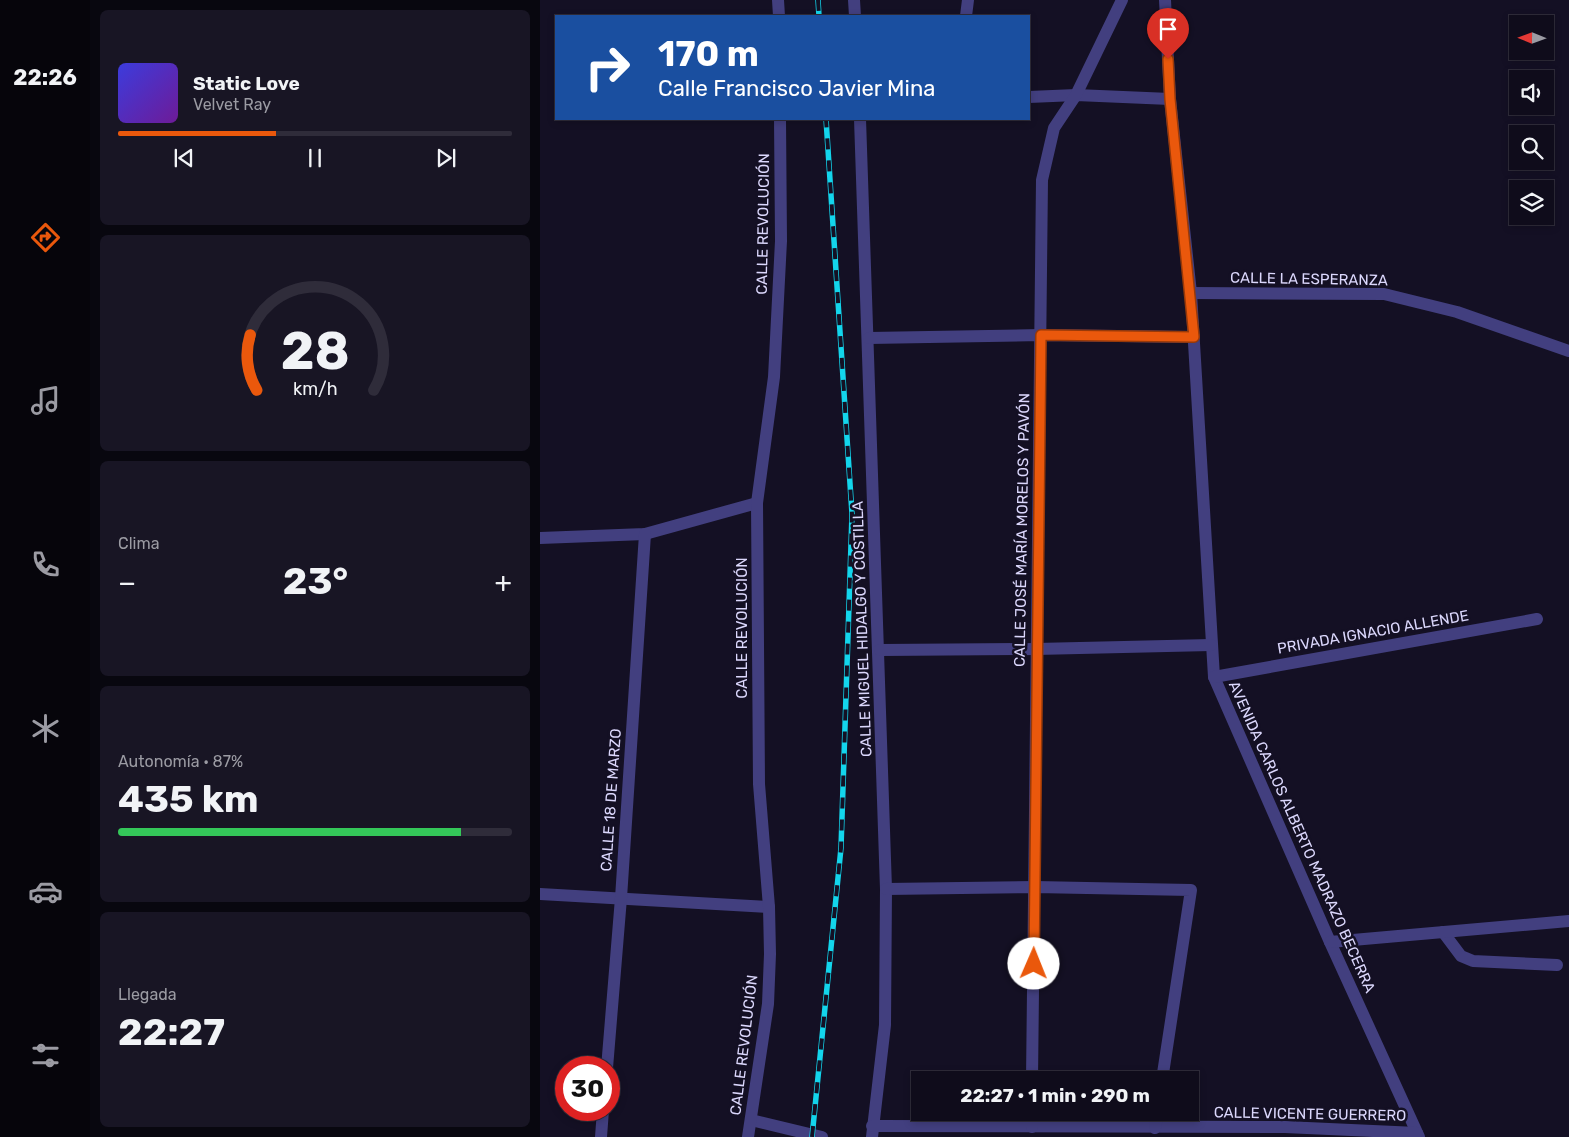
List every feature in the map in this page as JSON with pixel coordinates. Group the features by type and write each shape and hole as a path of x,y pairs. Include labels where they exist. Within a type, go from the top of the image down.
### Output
{"street":[{"path":"778,0 779,15"},
{"path":"854,0 855,15"},
{"path":"966,15 968,0"},
{"name":"CALLE JOSÉ MARÍA MORELOS Y PAVÓN","path":"1032,1071 1042,180 1054,128 1076,95 1122,0"},
{"name":"AVENIDA CARLOS ALBERTO MADRAZO BECERRA","path":"1165,0 1170,99 1191,293 1214,677 1330,942 1418,1135"},
{"path":"1030,97 1076,95 1170,99"},
{"name":"CALLE REVOLUCIÓN","path":"748,1137 768,1004 769,907 759,784 757,503 774,377 781,241 780,120"},
{"name":"CALLE MIGUEL HIDALGO Y COSTILLA","path":"860,120 880,650 886,889 885,1025 872,1132"},
{"name":"CALLE LA ESPERANZA","path":"1191,293 1384,294 1457,312 1569,351"},
{"path":"869,338 1041,335 1194,337"},
{"path":"540,538 645,534 757,503"},
{"name":"CALLE 18 DE MARZO","path":"608,1056 621,898 645,534"},
{"name":"PRIVADA IGNACIO ALLENDE","path":"1214,677 1537,619"},
{"path":"880,650 1036,650 1212,645"},
{"path":"886,889 1035,887 1191,890 1163,1071"},
{"path":"540,894 769,907"},
{"path":"1330,942 1569,921"},
{"path":"1443,932 1461,956 1473,961 1557,965"},
{"path":"751,1120 822,1137"},
{"path":"601,1137 602,1121"},
{"path":"1032,1121 1032,1127"},
{"path":"1155,1128 1156,1121"},
{"name":"CALLE VICENTE GUERRERO","path":"872,1132 1032,1127 1285,1127 1418,1135"}],"railway":[{"path":"818,0 819,15"},
{"path":"812,1137 841,848 852,514 826,120"}],"route":[{"path":"1034,964 1041,335 1194,337 1170,99 1168,59"}]}
